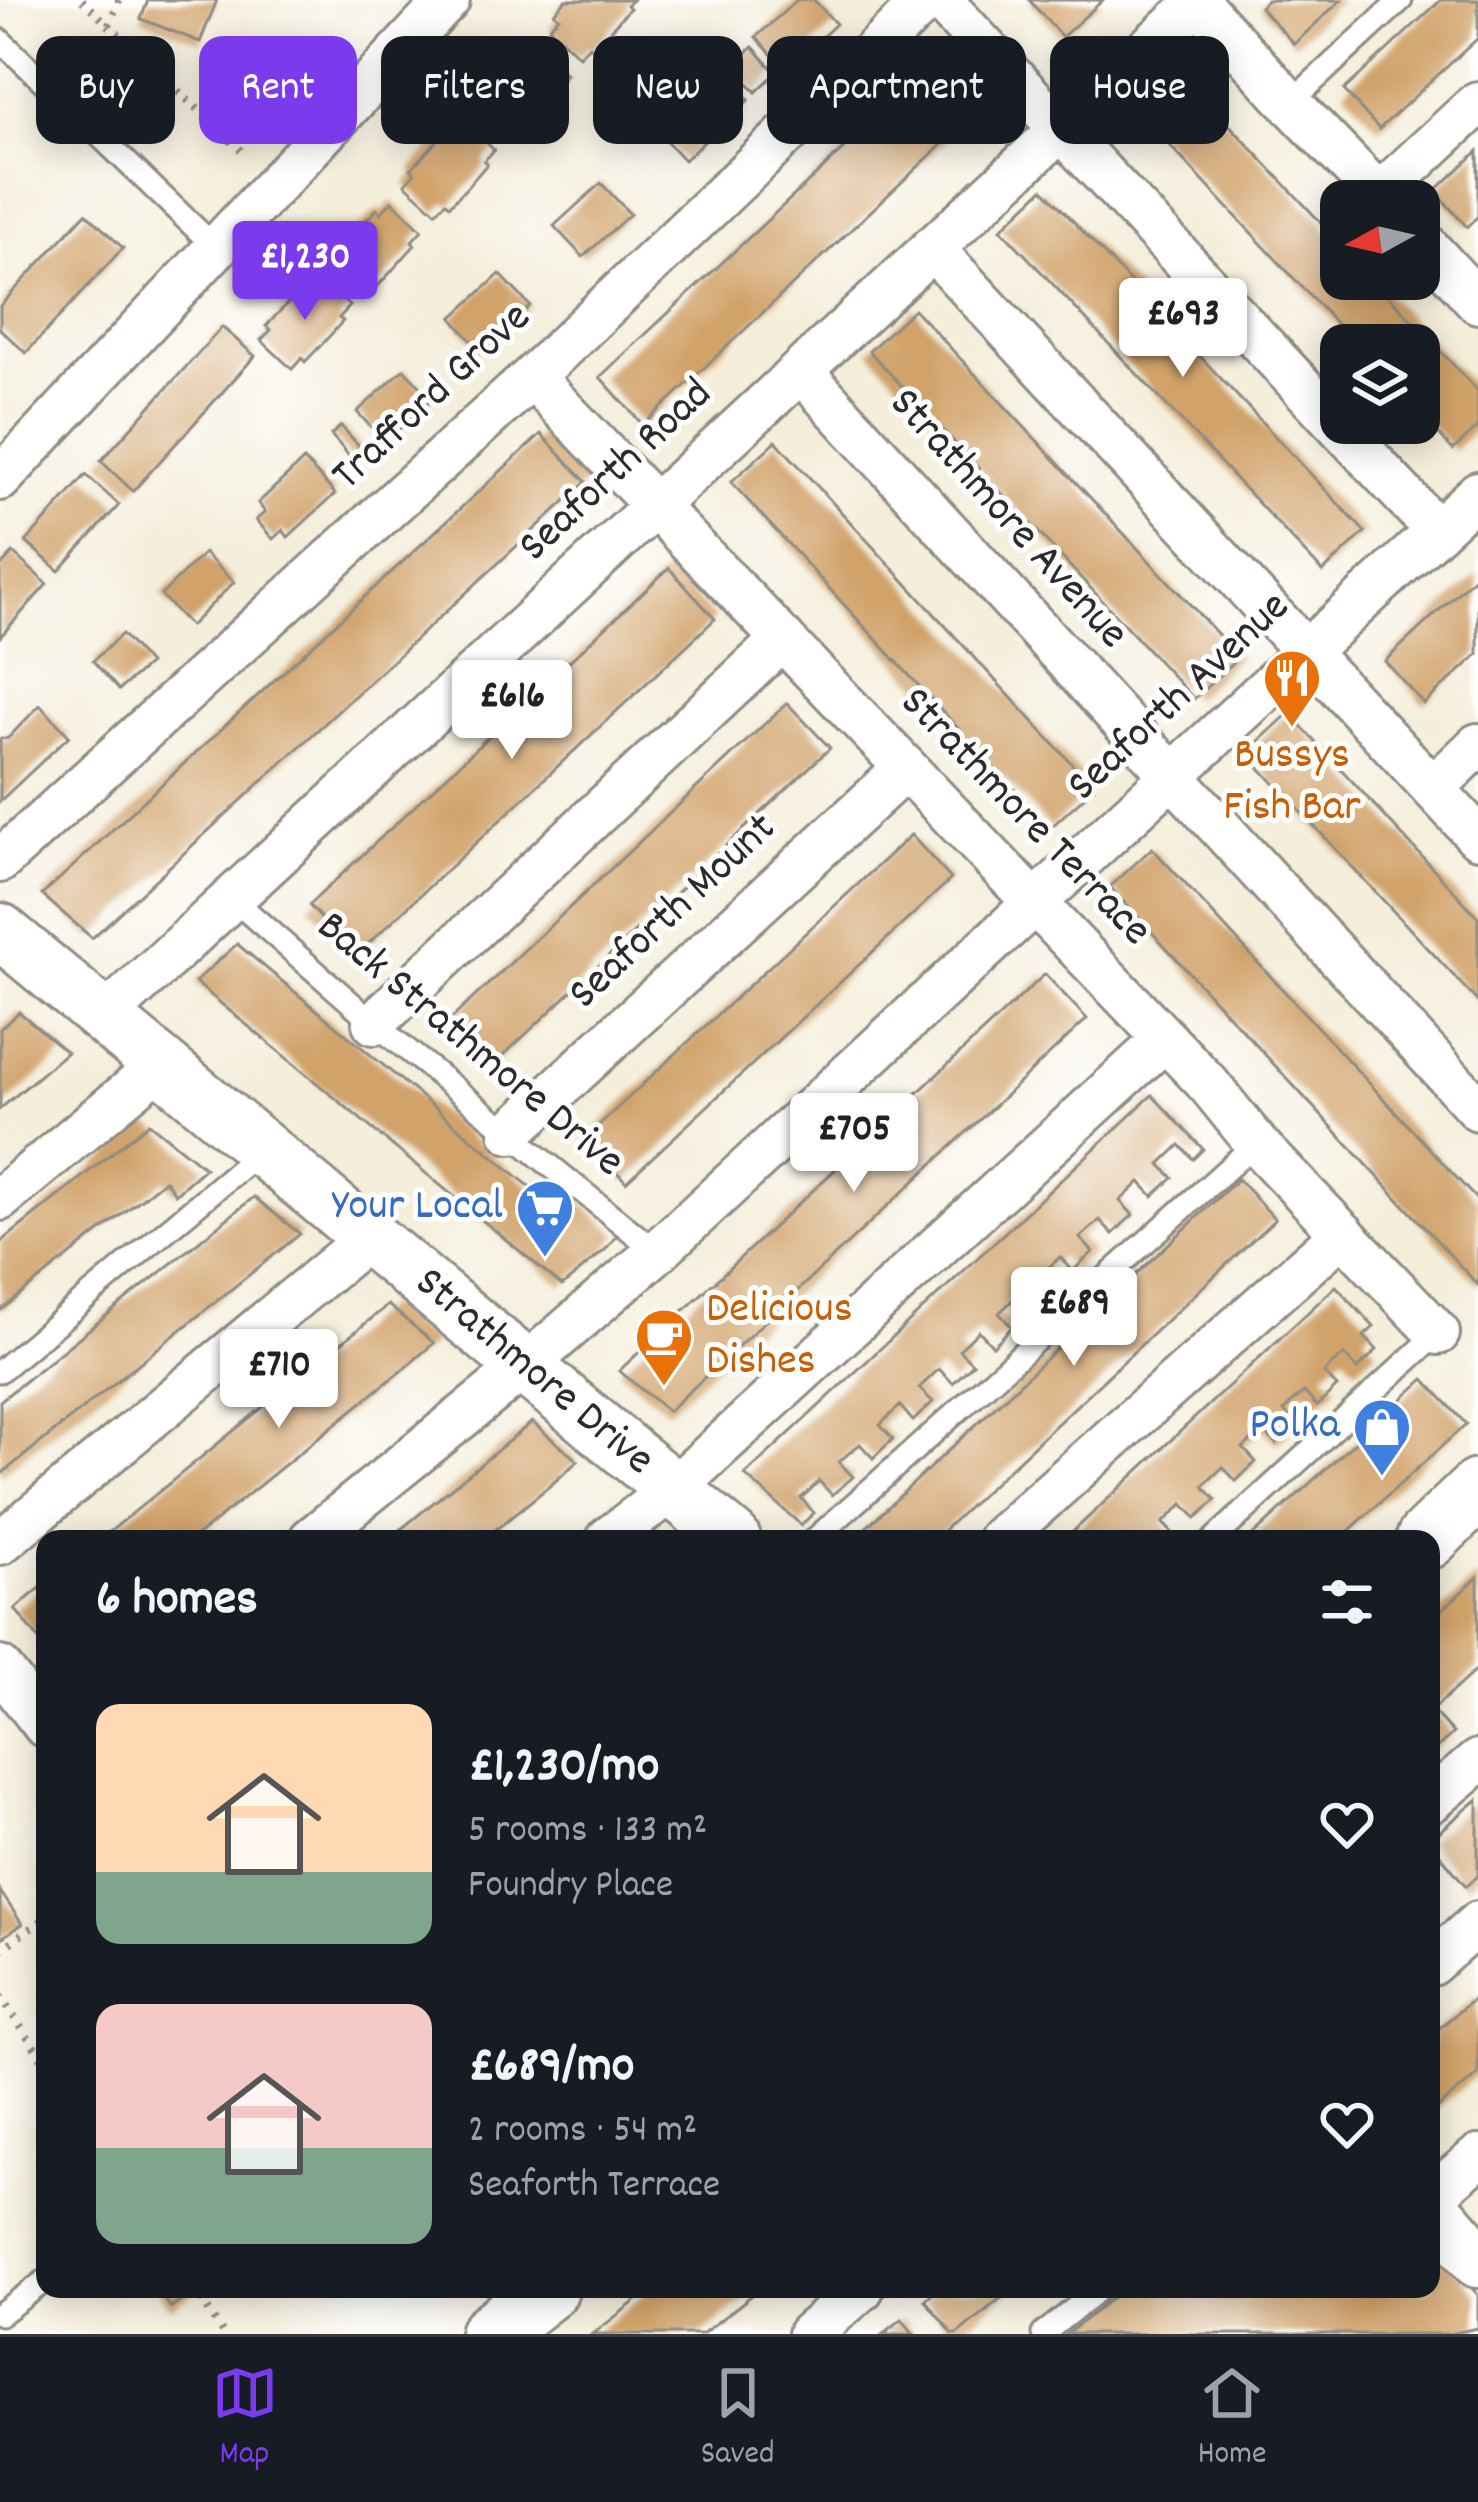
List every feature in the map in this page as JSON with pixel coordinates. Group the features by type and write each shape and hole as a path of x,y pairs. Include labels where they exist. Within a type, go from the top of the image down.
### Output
{"main road":[{"path":"1436,1530 1478,1490"}],"street":[{"path":"0,479 448,0"},
{"name":"Trafford Grove","path":"0,861 532,377 927,0"},
{"path":"940,0 1050,116"},
{"path":"1199,1 1364,180"},
{"name":"Seaforth Road","path":"1161,36 1199,1"},
{"path":"1400,180 1478,103"},
{"name":"Seaforth Road","path":"104,1018 1050,138"},
{"path":"1076,144 1436,531"},
{"path":"932,248 1478,837"},
{"path":"1440,260 1477,299"},
{"name":"Strathmore Avenue","path":"801,371 1478,1109"},
{"name":"Strathmore Terrace","path":"532,377 1209,1085 1256,1143 1438,1333"},
{"name":"Seaforth Avenue","path":"322,1530 657,1252 1478,493"},
{"path":"374,1023 783,639"},
{"path":"1432,788 1478,745"},
{"name":"Seaforth Mount","path":"511,1132 906,768"},
{"name":"Strathmore Drive","path":"8,951 104,1018 723,1530"},
{"path":"620,1530 673,1489 1165,1039"},
{"path":"0,1199 161,1065"},
{"path":"1009,1530 1343,1234"},
{"path":"0,1544 369,1237"},
{"path":"0,1668 36,1714"},
{"path":"1440,1794 1478,1761"},
{"path":"1440,1956 1478,1923"},
{"path":"1440,2189 1478,2157"},
{"path":"1440,2216 1478,2260"},
{"path":"809,2334 851,2298"}],"lane":[{"path":"1290,104 1401,0"},
{"path":"0,40 216,248"},
{"name":"Back Strathmore Drive","path":"233,899 374,1023 657,1252"},
{"path":"825,1530 1256,1143"},
{"path":"0,1371 262,1149"},
{"path":"1224,1530 1438,1333"},
{"path":"0,2314 36,2288"},
{"path":"1043,2334 1088,2298"}],"path":[{"path":"82,0 199,110"},
{"path":"109,26 119,0"},
{"path":"0,1950 36,1924"},
{"path":"0,1996 36,2050"},
{"path":"201,2298 224,2334"}],"building":[{"path":"148,0 217,0 199,42 141,19"},
{"path":"566,0 632,0 605,36 593,36 593,49 589,46 579,56 569,46 569,36 558,36 549,27 559,17 554,13"},
{"path":"797,0 814,0 836,24 823,36 767,36 767,49 756,37"},
{"path":"1029,0 1103,0 1063,36"},
{"path":"1267,0 1341,0 1294,44 1260,7"},
{"path":"1441,0 1478,0 1478,38 1379,129 1344,90"},
{"path":"753,47 767,63 767,82 756,92 743,78 743,56"},
{"path":"1229,125 1320,222 1320,300 1393,300 1415,324 1336,324 1169,144 1229,144"},
{"path":"434,144 488,144 494,150 469,185 436,212 405,184 415,173 411,169"},
{"path":"669,144 701,144 684,160"},
{"path":"849,144 942,144 643,425 600,377"},
{"path":"1478,151 1478,216 1467,227 1440,197 1440,186"},
{"path":"601,183 630,214 583,257 554,226"},
{"path":"1043,189 1365,532 1323,572 1001,229"},
{"path":"392,201 422,230 412,241 415,245 378,286 374,282 364,292 333,264 358,229"},
{"path":"86,213 123,248 26,353 0,329 0,306"},
{"path":"500,274 530,306 480,351 452,318"},
{"path":"319,278 350,306 325,341 292,369 261,340 271,330 266,326 305,285 309,289"},
{"path":"914,309 1239,657 1194,699 869,351"},
{"path":"222,327 255,356 133,491 101,461"},
{"path":"1440,350 1478,391 1478,427 1453,450 1440,436"},
{"path":"404,369 432,399 385,442 357,412"},
{"path":"341,426 362,449 352,459 331,435"},
{"path":"541,434 586,482 310,737 92,938 42,895"},
{"path":"776,441 1094,788 1050,828 731,482"},
{"path":"304,460 335,494 288,537 283,530 273,539 256,520 265,512 258,503"},
{"path":"86,475 119,505 59,571 26,542"},
{"path":"13,553 47,584 0,637 0,567"},
{"path":"204,553 234,582 190,626 161,595"},
{"path":"669,568 715,619 355,956 309,905"},
{"path":"1478,574 1478,654 1424,704 1385,661"},
{"path":"122,634 149,664 119,690 93,661"},
{"path":"787,703 830,748 491,1067 449,1021"},
{"path":"40,705 69,736 0,801 0,739 8,738"},
{"path":"1289,713 1478,917 1478,1002 1246,753"},
{"path":"911,835 951,879 626,1182 585,1138"},
{"path":"1152,848 1478,1201 1478,1285 1110,887"},
{"path":"237,944 553,1206 567,1190 618,1234 562,1286 195,982"},
{"path":"1045,974 1087,1019 732,1352 668,1411 619,1371"},
{"path":"19,1012 67,1052 0,1109 0,1029"},
{"path":"1152,1095 1203,1149 1193,1159 1180,1145 1160,1164 1173,1178 1153,1196 1140,1182 1120,1201 1133,1215 1113,1234 1100,1220 1080,1238 1093,1252 1073,1271 1060,1257 1040,1276 1053,1290 1032,1308 1019,1294 999,1313 1012,1327 993,1346 979,1331 959,1350 973,1364 953,1383 939,1369 919,1388 933,1402 913,1421 900,1406 880,1425 893,1439 873,1458 860,1444 839,1462 853,1477 832,1495 819,1481 801,1498 814,1513 801,1525 745,1475"},
{"path":"149,1123 205,1168 175,1194 165,1180 0,1311 0,1243"},
{"path":"1238,1179 1275,1219 944,1530 864,1530"},
{"path":"254,1197 300,1234 0,1475 0,1401"},
{"path":"1336,1286 1374,1327 1364,1336 1377,1350 1357,1369 1344,1355 1333,1364 1324,1373 1337,1387 1317,1406 1304,1392 1293,1401 1284,1411 1297,1425 1276,1444 1263,1430 1243,1448 1256,1462 1236,1481 1223,1467 1203,1486 1216,1500 1196,1518 1183,1504 1163,1523 1170,1530 1075,1530"},
{"path":"388,1305 434,1343 204,1530 112,1530"},
{"path":"1424,1379 1466,1424 1350,1530 1259,1530"},
{"path":"532,1422 578,1461 495,1530 400,1530"},
{"path":"1478,1577 1478,1668 1440,1703 1440,1612"},
{"path":"36,1592 36,1636 15,1609"},
{"path":"1440,1719 1453,1733 1440,1745"},
{"path":"1478,1799 1478,1876 1466,1886 1440,1855 1440,1831"},
{"path":"0,1891 22,1924 0,1939"},
{"path":"1478,1995 1478,2074 1440,2106 1440,2027"},
{"path":"1440,2252 1478,2295 1478,2328 1449,2334 1067,2334 1112,2298 1440,2298"},
{"path":"164,2298 186,2298 171,2308"},
{"path":"639,2298 748,2298 702,2334 593,2334"},
{"path":"927,2298 1001,2298 957,2334"},
{"path":"902,2319 914,2334 883,2334"}],"place":[{"name":"Bussys Fish Bar","path":"1292,729"},
{"name":"Your Local","path":"545,1259"},
{"name":"Delicious Dishes","path":"664,1388"},
{"name":"Polka","path":"1382,1478"}]}
